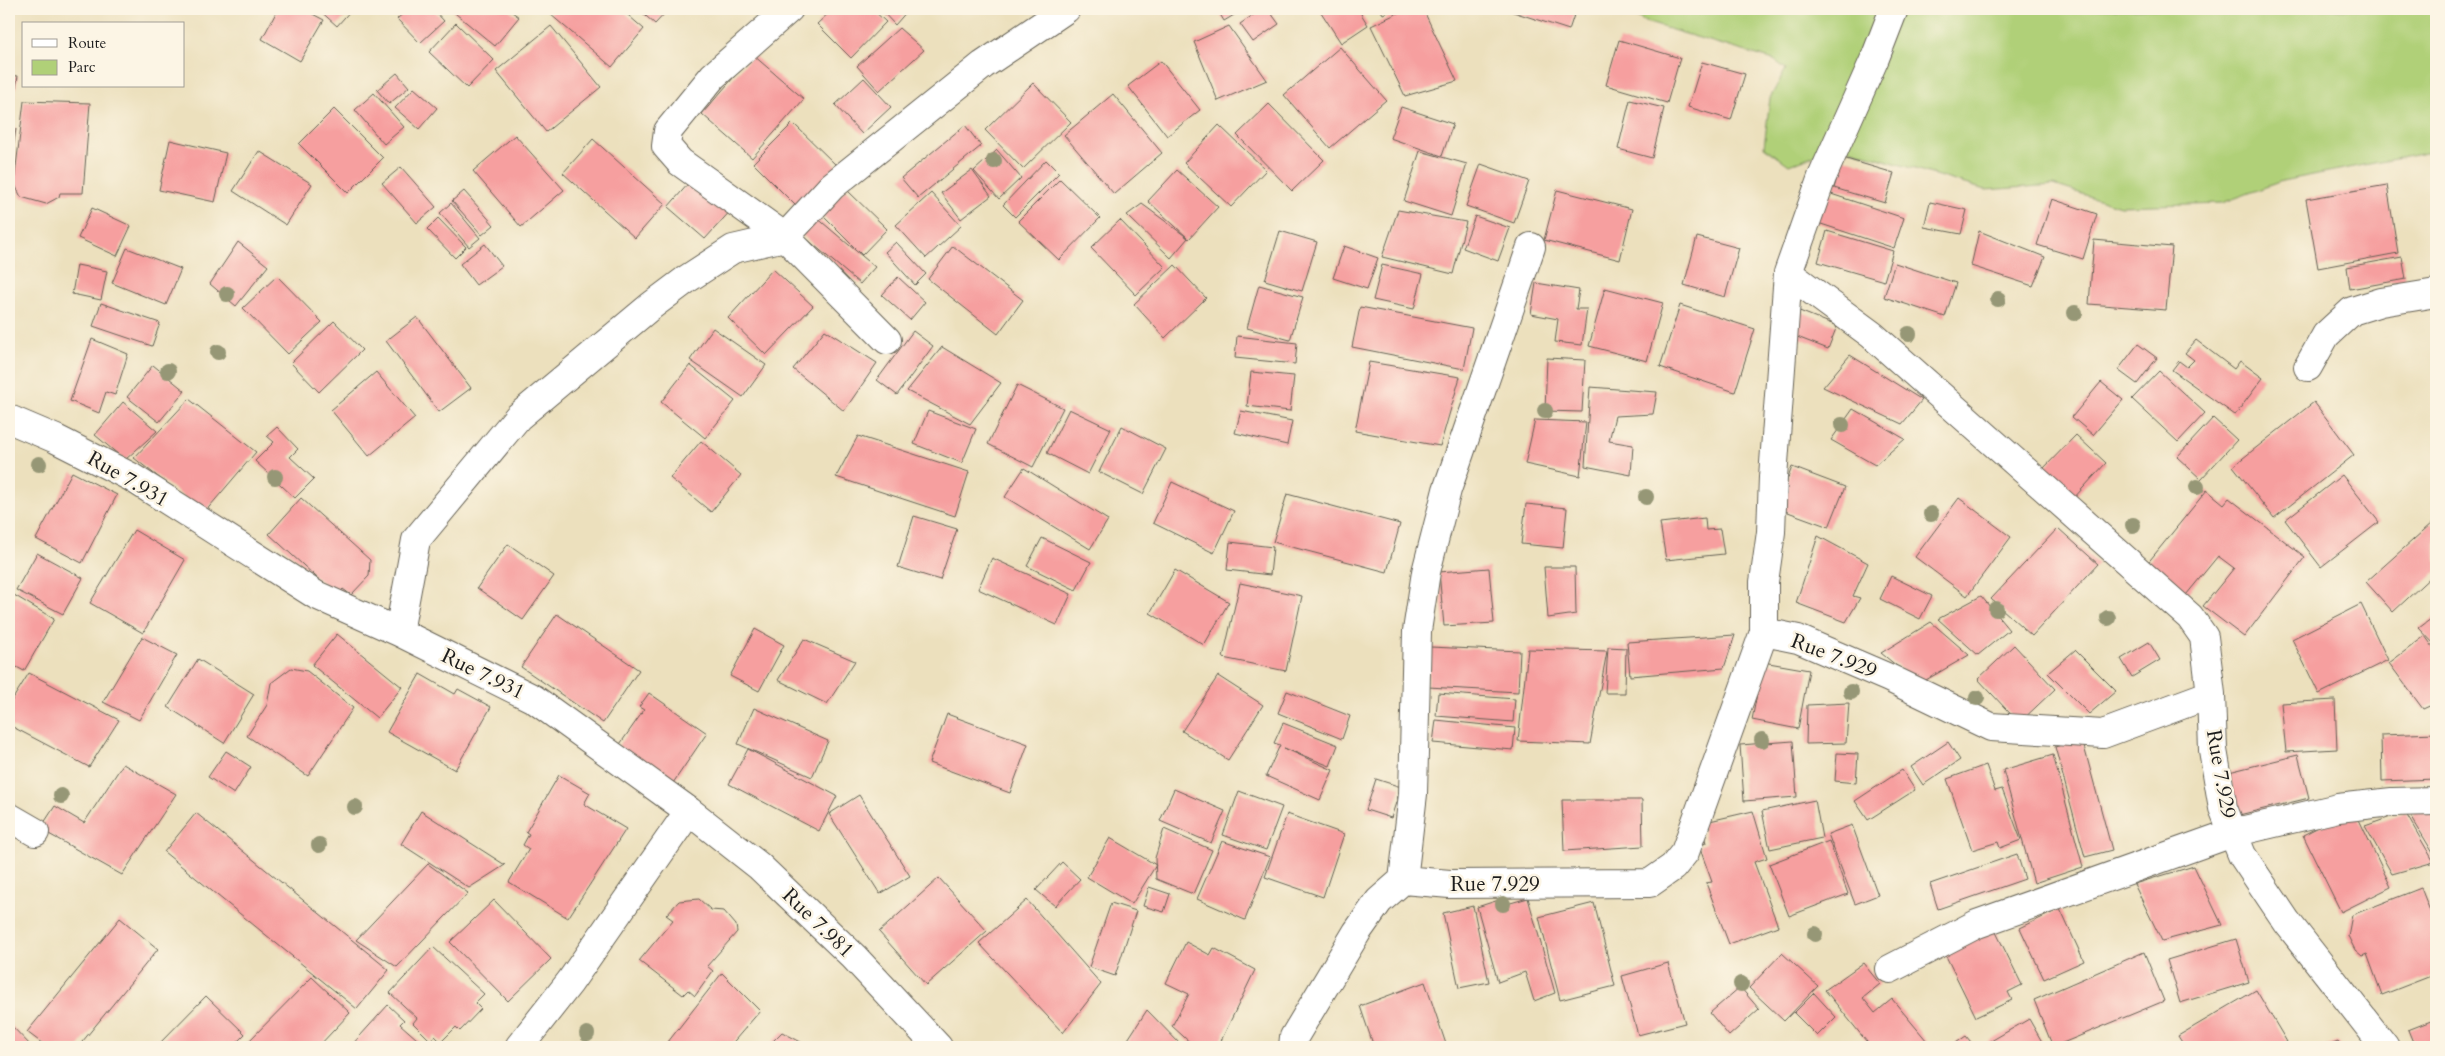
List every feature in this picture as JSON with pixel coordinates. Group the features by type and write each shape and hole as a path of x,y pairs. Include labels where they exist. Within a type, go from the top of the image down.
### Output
{"street":[{"path":"789,9 713,76 668,131 666,146 680,162 785,237 887,340"},
{"path":"399,632 416,540 518,417 650,306 688,279 733,249 785,237 832,186 983,65 1066,9"},
{"path":"1764,632 1764,582 1771,532 1772,477 1788,273 1822,177 1875,58 1894,9"},
{"path":"1293,1047 1294,1037 1357,932 1379,901 1403,880 1413,794 1417,631 1426,572 1447,490 1531,247"},
{"path":"1788,273 1872,335 2190,617 2204,637 2211,694"},
{"path":"2308,367 2326,335 2352,311 2381,302 2436,292"},
{"name":"Rue 7.931","path":"9,419 56,439 131,477 316,595 399,632 534,699 689,811"},
{"name":"Rue 7.929","path":"1403,880 1450,884 1650,883 1673,867 1686,852 1764,632 1798,640 1890,678 1991,727 2103,734 2211,694 2213,750 2223,808 2242,854 2286,922 2385,1047"},
{"path":"1890,969 1977,924 2232,833 2338,808 2392,802 2436,801"},
{"path":"519,1047 570,982 689,811"},
{"name":"Rue 7.981","path":"689,811 759,866 854,957 938,1047"},
{"path":"9,817 35,832"}],"green space":[{"path":"1626,9 2436,9 2436,151 2282,181 2222,203 2120,206 2054,185 1985,190 1838,146 1789,165 1764,147 1770,98 1786,69 1774,60 1645,22"}],"building":[{"path":"278,9 303,9 324,20 300,61 262,39"},
{"path":"318,9 352,9 337,26"},
{"path":"389,9 404,9 401,14"},
{"path":"408,9 433,9 444,21 420,43 397,19"},
{"path":"450,9 508,9 519,17 495,46"},
{"path":"554,9 621,9 644,29 612,67 550,14"},
{"path":"638,9 669,9 655,24"},
{"path":"833,9 872,9 886,22 851,58 817,24"},
{"path":"880,9 909,9 895,25"},
{"path":"1217,9 1244,9 1224,21"},
{"path":"1262,9 1268,9 1279,24 1253,42 1240,24"},
{"path":"1319,9 1358,9 1368,25 1341,43"},
{"path":"1380,9 1394,9 1383,14"},
{"path":"1406,9 1423,9 1457,81 1405,96 1371,26"},
{"path":"1504,9 1576,9 1569,30"},
{"path":"456,23 494,60 467,88 429,52"},
{"path":"551,26 601,87 546,132 496,71"},
{"path":"1229,26 1267,80 1218,101 1194,42"},
{"path":"899,28 924,50 879,91 857,66"},
{"path":"1619,40 1680,58 1667,103 1606,85"},
{"path":"1340,47 1386,100 1330,148 1284,95"},
{"path":"753,55 804,99 752,158 702,114"},
{"path":"1161,61 1200,110 1167,136 1128,86"},
{"path":"1702,62 1745,74 1731,120 1688,107"},
{"path":"397,73 409,87 389,104 377,90"},
{"path":"9,75 18,76 10,120 9,120"},
{"path":"864,78 891,107 862,134 835,105"},
{"path":"1033,83 1071,122 1023,169 985,130"},
{"path":"414,88 437,108 419,129 395,108"},
{"path":"374,93 404,127 384,144 355,110"},
{"path":"1113,94 1162,153 1114,194 1064,135"},
{"path":"1630,100 1664,108 1652,158 1618,149"},
{"path":"24,101 90,103 83,193 60,193 59,197 46,204 21,197 14,183"},
{"path":"1269,104 1324,160 1292,191 1237,135"},
{"path":"1401,107 1453,124 1442,156 1390,138"},
{"path":"334,109 383,158 348,193 299,144"},
{"path":"793,123 839,168 799,209 753,163"},
{"path":"965,125 981,146 918,198 901,178"},
{"path":"1219,125 1266,170 1231,207 1184,163"},
{"path":"9,127 16,129 11,161 9,161"},
{"path":"515,135 564,190 521,227 473,171"},
{"path":"593,139 665,204 635,238 563,173"},
{"path":"170,140 226,153 215,202 159,190"},
{"path":"997,150 1021,178 999,199 974,171"},
{"path":"259,151 312,184 286,225 233,191"},
{"path":"1420,151 1467,164 1451,216 1404,201"},
{"path":"1843,158 1894,173 1885,203 1834,188"},
{"path":"1046,160 1059,173 1015,217 1003,205"},
{"path":"1481,164 1529,181 1514,223 1466,206"},
{"path":"401,167 436,207 417,223 382,183"},
{"path":"972,170 991,196 961,219 941,193"},
{"path":"1177,170 1218,207 1189,239 1148,201"},
{"path":"696,175 733,208 705,239 668,207"},
{"path":"1060,179 1100,218 1059,260 1018,221"},
{"path":"2387,185 2398,253 2318,268 2306,199"},
{"path":"846,189 887,229 862,255 821,214"},
{"path":"1557,190 1632,209 1620,260 1544,240"},
{"path":"464,191 494,225 482,235 452,201"},
{"path":"1825,192 1904,218 1894,248 1815,222"},
{"path":"931,193 961,226 926,258 896,225"},
{"path":"2052,199 2097,214 2083,259 2037,245"},
{"path":"1930,202 1967,210 1961,234 1924,227"},
{"path":"451,203 480,238 469,247 440,213"},
{"path":"1142,204 1188,238 1171,258 1127,215"},
{"path":"92,208 131,226 117,256 78,238"},
{"path":"1398,210 1466,222 1453,274 1382,257"},
{"path":"1475,216 1510,228 1498,261 1463,248"},
{"path":"816,217 875,267 860,284 801,234"},
{"path":"438,218 466,247 455,258 427,229"},
{"path":"1120,220 1165,267 1136,295 1091,248"},
{"path":"1280,231 1317,242 1302,291 1265,280"},
{"path":"1827,231 1893,251 1884,281 1818,262"},
{"path":"1979,231 2045,257 2033,286 1971,266"},
{"path":"1697,237 1739,248 1725,297 1684,285"},
{"path":"2094,240 2172,247 2166,310 2089,304"},
{"path":"238,242 268,266 236,306 210,284"},
{"path":"896,242 926,274 915,285 885,252"},
{"path":"485,244 502,266 476,285 460,264"},
{"path":"953,246 1023,300 998,334 928,279"},
{"path":"1344,246 1378,258 1367,289 1333,278"},
{"path":"127,248 181,269 166,305 112,283"},
{"path":"2402,257 2406,279 2350,289 2347,267"},
{"path":"1895,263 1956,283 1945,317 1884,297"},
{"path":"77,265 107,271 101,300 72,294"},
{"path":"1175,265 1206,298 1165,338 1134,304"},
{"path":"1382,265 1423,274 1414,309 1373,300"},
{"path":"773,269 813,306 766,355 728,318"},
{"path":"277,276 322,322 288,354 243,308"},
{"path":"898,277 925,302 910,320 882,295"},
{"path":"1536,283 1579,290 1576,309 1587,309 1582,345 1555,342 1558,319 1531,314"},
{"path":"1259,285 1303,297 1290,340 1247,328"},
{"path":"1605,288 1663,303 1647,361 1589,346"},
{"path":"101,303 160,323 152,346 93,326"},
{"path":"1680,305 1755,329 1735,392 1660,367"},
{"path":"1360,307 1472,328 1464,369 1352,347"},
{"path":"1797,310 1837,326 1828,349 1787,333"},
{"path":"417,317 471,388 439,412 386,341"},
{"path":"334,321 362,350 319,392 291,363"},
{"path":"713,328 766,365 743,397 690,360"},
{"path":"825,330 877,363 844,411 793,369"},
{"path":"913,331 933,346 897,395 877,380"},
{"path":"1237,336 1297,343 1295,364 1235,358"},
{"path":"92,339 128,354 115,395 106,392 99,413 70,401"},
{"path":"2196,340 2234,369 2240,361 2263,378 2235,415 2172,370 2179,361 2187,367 2194,360 2185,353"},
{"path":"2138,344 2157,358 2137,384 2118,370"},
{"path":"942,347 1001,383 970,424 907,391"},
{"path":"1850,355 1922,400 1902,424 1823,387"},
{"path":"1547,358 1585,360 1582,412 1545,411"},
{"path":"1369,362 1460,377 1440,446 1355,431"},
{"path":"153,365 185,391 159,422 127,397"},
{"path":"690,365 735,401 705,438 661,402"},
{"path":"2159,371 2205,413 2178,442 2132,399"},
{"path":"376,372 415,418 369,456 331,410"},
{"path":"1251,372 1294,376 1290,411 1247,406"},
{"path":"2101,382 2123,400 2093,435 2072,417"},
{"path":"1017,385 1063,408 1033,467 988,444"},
{"path":"1590,387 1657,392 1653,414 1615,416 1609,441 1633,445 1631,475 1585,466"},
{"path":"189,399 256,452 204,513 134,458"},
{"path":"123,402 157,431 125,460 95,435"},
{"path":"2314,402 2354,455 2274,518 2233,466"},
{"path":"1069,409 1111,429 1088,474 1047,453"},
{"path":"1853,409 1905,439 1875,465 1831,440"},
{"path":"928,411 976,429 962,463 914,444"},
{"path":"1241,411 1292,421 1287,445 1235,433"},
{"path":"2213,418 2237,440 2201,479 2177,457"},
{"path":"1535,420 1586,422 1580,476 1525,464"},
{"path":"1122,426 1166,449 1143,494 1099,472"},
{"path":"277,427 298,449 290,457 314,479 295,498 255,461 274,442 267,436"},
{"path":"2076,435 2106,463 2072,500 2041,471"},
{"path":"858,436 969,472 955,516 836,477"},
{"path":"701,441 741,475 711,512 670,478"},
{"path":"1792,467 1845,487 1829,527 1777,508"},
{"path":"1024,468 1108,520 1090,549 1005,497"},
{"path":"72,472 117,495 82,563 36,539"},
{"path":"2342,475 2379,522 2321,567 2285,520"},
{"path":"1172,482 1234,511 1214,553 1153,523"},
{"path":"2207,490 2224,504 2229,498 2305,557 2244,637 2203,606 2234,568 2218,556 2186,595 2146,565"},
{"path":"1287,494 1400,524 1387,572 1273,542"},
{"path":"301,498 370,560 369,576 351,595 343,589 337,596 269,534"},
{"path":"1959,498 2011,537 1967,596 1915,557"},
{"path":"1526,504 1567,508 1563,548 1521,544"},
{"path":"914,516 957,529 940,580 898,567"},
{"path":"1705,518 1706,530 1720,529 1724,554 1666,560 1660,523"},
{"path":"2432,523 2436,528 2436,572 2393,612 2366,582"},
{"path":"2058,528 2098,564 2032,636 1991,599"},
{"path":"134,530 185,560 143,633 90,603"},
{"path":"1818,536 1868,563 1853,596 1860,598 1846,622 1796,603"},
{"path":"1042,538 1091,562 1076,590 1027,566"},
{"path":"1230,542 1273,547 1270,575 1227,570"},
{"path":"508,544 554,576 523,620 477,588"},
{"path":"37,553 83,578 63,614 16,590"},
{"path":"992,558 1071,594 1057,625 978,589"},
{"path":"1544,567 1575,567 1576,614 1548,618"},
{"path":"1489,568 1494,623 1444,626 1439,572"},
{"path":"1175,570 1229,602 1204,645 1150,613"},
{"path":"1891,576 1932,596 1920,619 1880,599"},
{"path":"1240,583 1302,596 1286,671 1223,658"},
{"path":"14,595 54,619 24,671 9,663 9,604"},
{"path":"1981,596 2009,630 1978,655 1938,619"},
{"path":"2361,604 2388,660 2319,694 2292,639"},
{"path":"557,614 639,670 603,723 521,667"},
{"path":"2436,615 2436,646 2419,628"},
{"path":"1931,622 1969,655 1919,684 1881,653"},
{"path":"755,629 784,645 759,691 730,676"},
{"path":"337,634 402,687 377,718 312,665"},
{"path":"1735,635 1724,668 1630,676 1627,642"},
{"path":"2425,636 2436,651 2436,703 2423,709 2389,663"},
{"path":"142,637 177,655 139,720 103,702"},
{"path":"804,639 855,661 827,704 778,680"},
{"path":"2149,642 2160,660 2132,677 2121,659"},
{"path":"2014,645 2055,689 2019,723 1978,679"},
{"path":"1430,647 1520,651 1518,692 1428,687"},
{"path":"1608,647 1626,648 1625,693 1605,693"},
{"path":"1528,649 1607,651 1590,744 1518,741"},
{"path":"2075,650 2116,691 2089,714 2048,673"},
{"path":"198,659 254,694 224,743 168,707"},
{"path":"1763,662 1809,670 1798,729 1752,720"},
{"path":"291,668 307,671 353,708 308,776 247,736 267,705 271,683"},
{"path":"29,673 119,720 89,767 9,725 9,705"},
{"path":"420,674 455,694 458,689 491,707 455,770 387,732"},
{"path":"1218,676 1263,705 1228,760 1182,731"},
{"path":"9,684 13,686 9,695"},
{"path":"1287,691 1350,716 1342,739 1278,713"},
{"path":"649,693 707,733 673,783 618,747 644,710 639,707"},
{"path":"1438,693 1515,699 1513,722 1436,716"},
{"path":"2335,700 2337,749 2286,752 2281,703"},
{"path":"1849,703 1846,743 1806,744 1807,705"},
{"path":"754,708 828,741 812,777 738,744"},
{"path":"947,714 1028,744 1010,793 929,763"},
{"path":"1436,720 1515,728 1513,750 1433,743"},
{"path":"1283,723 1338,745 1330,766 1284,748 1333,770 1320,800 1266,776 1280,745 1274,743"},
{"path":"2436,733 2436,779 2382,781 2381,735"},
{"path":"2082,739 2112,850 2085,857 2055,747"},
{"path":"1793,741 1797,797 1744,801 1740,745"},
{"path":"1948,742 1960,760 1923,785 1911,767"},
{"path":"748,749 837,796 819,831 729,784"},
{"path":"226,751 251,767 234,794 208,777"},
{"path":"1837,753 1858,754 1856,783 1835,781"},
{"path":"2053,755 2083,867 2034,883 2003,770"},
{"path":"2298,755 2309,798 2239,815 2229,772"},
{"path":"123,764 176,794 122,875 40,829 55,806 84,823"},
{"path":"1986,765 1995,791 2002,789 2021,840 2000,848 1998,842 1972,850 1947,779"},
{"path":"1902,770 1915,790 1868,820 1855,801"},
{"path":"559,775 590,793 584,804 626,829 568,918 509,882 529,849 523,845 529,834 526,832"},
{"path":"1376,779 1401,787 1391,818 1366,810"},
{"path":"1174,789 1225,811 1211,843 1160,821"},
{"path":"1239,791 1282,807 1266,850 1223,835"},
{"path":"859,795 910,876 880,894 829,814"},
{"path":"1562,800 1642,800 1643,846 1564,851"},
{"path":"1815,800 1822,838 1770,849 1762,811"},
{"path":"2413,807 2436,809 2436,858 2412,818"},
{"path":"2354,809 2391,887 2341,912 2303,835"},
{"path":"421,811 505,865 469,888 401,844"},
{"path":"1753,811 1767,858 1754,862 1778,926 1729,944 1706,883 1712,882 1699,846 1706,843 1701,823"},
{"path":"2405,812 2434,862 2392,874 2365,826"},
{"path":"196,813 389,970 357,1009 164,852"},
{"path":"1287,814 1344,834 1323,897 1265,877"},
{"path":"1852,825 1878,895 1855,904 1828,834"},
{"path":"1164,829 1212,850 1193,894 1156,879 1155,858"},
{"path":"1110,838 1156,865 1132,904 1087,877"},
{"path":"1222,841 1270,857 1245,920 1197,899"},
{"path":"1829,841 1848,894 1789,916 1769,864"},
{"path":"2017,854 2025,879 1938,909 1930,884"},
{"path":"1062,862 1080,879 1055,906 1036,890"},
{"path":"428,864 468,893 397,967 356,940"},
{"path":"2194,866 2222,925 2162,941 2134,884"},
{"path":"939,878 987,931 926,985 879,932"},
{"path":"1149,887 1170,894 1164,912 1143,906"},
{"path":"2421,888 2436,926 2436,974 2382,995 2367,954 2362,956 2355,950 2348,936 2352,915"},
{"path":"1505,898 1507,904 1528,898 1555,993 1534,1001 1525,972 1498,982 1477,907"},
{"path":"699,899 711,910 724,911 736,925 737,932 707,966 713,971 695,996 688,990 683,995 639,961 673,920 666,915 679,901"},
{"path":"494,900 551,959 508,1001 450,942"},
{"path":"1027,900 1101,984 1063,1033 979,943"},
{"path":"1111,903 1136,911 1115,976 1089,967"},
{"path":"1594,903 1615,986 1560,1000 1539,917"},
{"path":"1473,906 1489,982 1459,988 1443,913"},
{"path":"2060,909 2084,961 2044,979 2020,928"},
{"path":"120,918 158,949 78,1047 47,1047 27,1032"},
{"path":"1994,928 2022,985 2008,992 2012,1000 1976,1017 1944,952"},
{"path":"2236,939 2249,982 2180,1003 2167,960"},
{"path":"1186,942 1210,955 1214,948 1255,970 1218,1047 1195,1047 1172,1026 1189,994 1166,983"},
{"path":"433,947 484,994 475,1003 481,1009 460,1031 456,1027 441,1042 435,1036 431,1041 413,1023 417,1018 390,993"},
{"path":"2144,952 2164,1001 2053,1047 2034,1000"},
{"path":"1782,953 1818,986 1784,1021 1749,988"},
{"path":"1668,963 1685,1023 1638,1035 1622,976"},
{"path":"1863,963 1880,984 1863,998 1875,1013 1892,999 1927,1041 1917,1047 1871,1047 1825,990"},
{"path":"722,973 760,1011 729,1047 664,1047"},
{"path":"312,977 350,1013 318,1047 243,1047"},
{"path":"1425,982 1447,1047 1374,1047 1360,1006"},
{"path":"1740,987 1759,1009 1729,1036 1710,1013"},
{"path":"2256,990 2287,1042 2278,1047 2185,1047 2178,1036"},
{"path":"1814,993 1836,1017 1817,1036 1794,1013"},
{"path":"206,996 245,1034 232,1047 156,1047"},
{"path":"388,1005 404,1020 400,1024 426,1047 350,1047"},
{"path":"1147,1010 1183,1047 1123,1047"},
{"path":"2029,1019 2045,1047 1985,1047 1984,1045"},
{"path":"2436,1019 2436,1047 2415,1047 2408,1030"},
{"path":"9,1023 32,1047 9,1047"},
{"path":"782,1032 810,1047 767,1047"},
{"path":"1966,1036 1975,1047 1950,1047"},
{"path":"2338,1042 2341,1047 2326,1047"}]}
